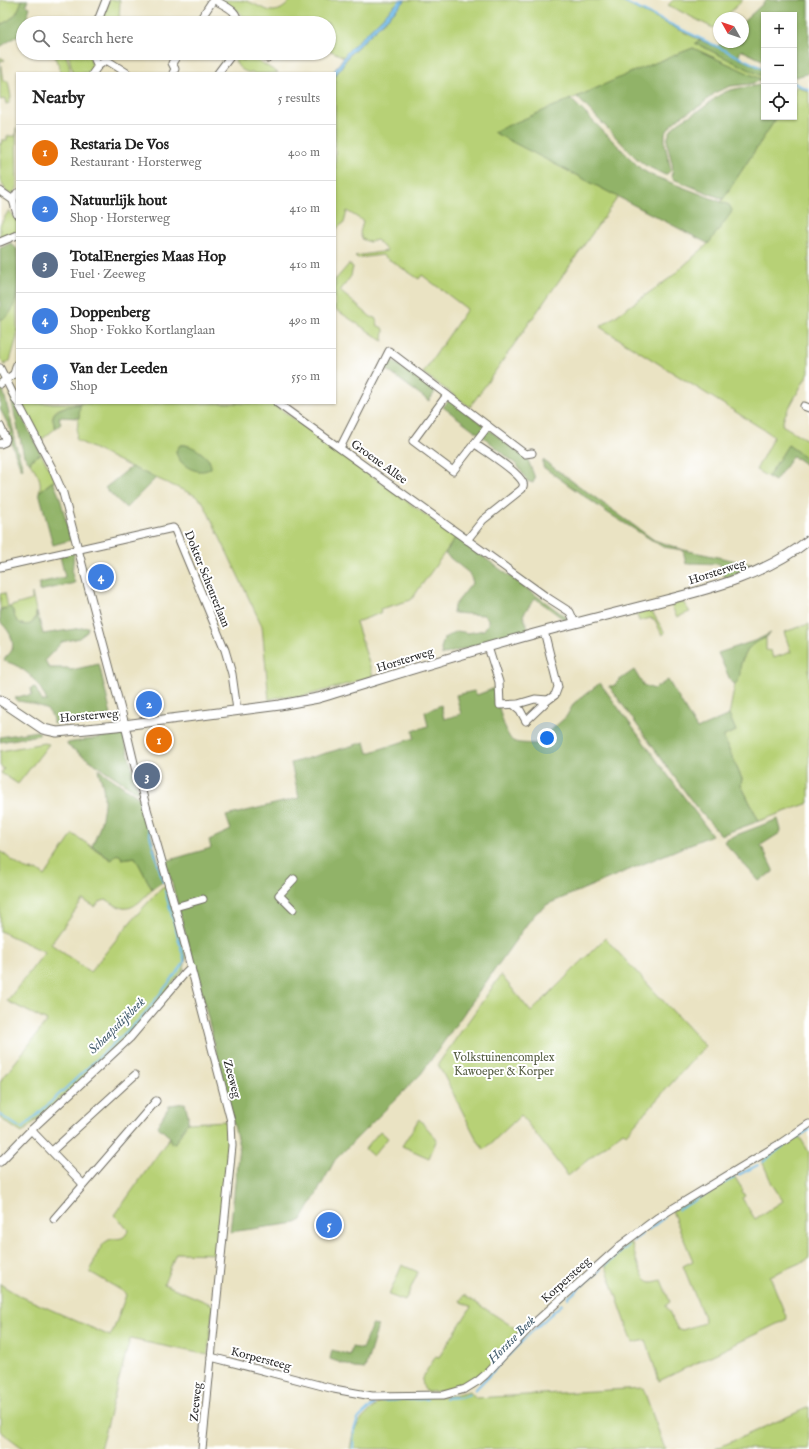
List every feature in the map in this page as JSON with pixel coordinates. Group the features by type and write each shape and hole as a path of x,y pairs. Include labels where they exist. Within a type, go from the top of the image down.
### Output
{"main road":[{"name":"Horsterweg","path":"0,700 43,729 57,732 125,725 318,698 544,631 724,584 762,570 788,555 809,540"}],"street":[{"path":"100,16 106,0"},
{"path":"203,16 214,0 236,13 237,16"},
{"path":"94,60 96,70"},
{"path":"174,60 172,63 176,69 174,72"},
{"path":"219,72 228,60"},
{"path":"96,70 105,61 108,61 125,72"},
{"path":"0,191 15,197"},
{"path":"0,242 16,235"},
{"path":"340,448 389,351 525,454 532,453"},
{"path":"3,382 14,374 16,367"},
{"name":"Zeeweg","path":"0,368 3,382 16,401"},
{"path":"447,395 413,441 453,471 488,426"},
{"name":"Zeeweg","path":"18,404 51,466 63,494 125,725 135,768 175,907 231,1121 232,1146 202,1449"},
{"name":"Groene Allee","path":"279,404 466,540 560,607 570,612 575,623"},
{"path":"0,426 6,439 5,442 0,444"},
{"path":"466,540 479,524 522,489 523,486 523,483 516,474 474,444"},
{"name":"Dokter Scheurerlaan","path":"78,548 173,528 225,650 232,674 237,710"},
{"path":"0,567 78,548"},
{"path":"514,705 520,710 526,721 555,695 558,687 544,631"},
{"path":"488,647 499,682 500,705 514,705 535,699 548,700"},
{"path":"293,909 279,895 294,879"},
{"path":"175,907 204,899"},
{"path":"0,1162 31,1130 130,1038 191,967"},
{"path":"52,1151 135,1075"},
{"path":"54,1219 156,1101"},
{"name":"Korpersteeg","path":"211,1357 334,1389 372,1396 444,1394 465,1389 485,1375 532,1325 621,1245 657,1218 781,1143 809,1124"},
{"path":"31,1130 83,1184"}],"green space":[{"path":"0,0 22,0 14,16 0,25"},
{"path":"22,0 28,0 26,5 30,7 27,16 16,16 16,37 0,47 0,25 14,16"},
{"path":"109,0 120,0 119,16 104,16"},
{"path":"218,0 247,1 270,11 275,11 280,10 291,0 400,0 344,57 336,53 336,16 242,16 237,10"},
{"path":"406,0 618,0 700,40 695,43 761,76 761,79 693,48 494,132 618,197 470,407 423,373 467,309 422,275 419,279 382,255 358,258 355,256 387,251 377,240 369,242 362,239 360,233 363,221 347,211 344,223 336,230 336,75 350,54"},
{"path":"673,0 743,0 730,12 713,12 713,28 668,5"},
{"path":"767,0 809,0 809,73 797,77 797,12 761,12 761,60 741,50 738,58 761,67 761,76 695,43 700,40 713,45 713,48 749,48 749,16"},
{"path":"693,48 761,79 761,81 750,84 731,86 716,92 700,106 680,117 672,124 665,134 665,145 671,170 665,175 645,165 636,158 577,97 632,72"},
{"path":"56,60 68,60 70,72 60,72 59,63 57,63"},
{"path":"70,60 91,60 93,69 91,72 73,72"},
{"path":"235,60 257,60 276,72 246,72 237,65"},
{"path":"0,61 3,81 8,81 11,97 9,103 6,104 5,99 0,100"},
{"path":"761,85 761,120 775,120 723,199 673,179 671,176 673,167 668,147 668,137 673,127 681,120 700,110 726,91"},
{"path":"797,86 809,92 809,372 785,415 782,425 809,441 809,460 788,445 768,477 756,470 774,436 600,327 670,278 709,243 729,205 721,202 775,120 797,120"},
{"path":"571,99 641,169 651,175 729,205 732,210 731,213 709,243 493,132"},
{"path":"7,136 16,136 16,190 13,194 7,193 0,180 0,144 3,143 2,140 7,140"},
{"path":"9,210 16,220 16,231 0,239 0,225"},
{"path":"11,243 16,248 16,299 10,313 0,320 0,248"},
{"path":"349,264 353,267 351,276 340,291 371,317 375,318 378,324 377,325 384,329 383,341 336,310 336,279"},
{"path":"16,291 16,340 10,361 4,365 0,358 0,320 9,314"},
{"path":"389,358 435,392 429,401 384,368"},
{"path":"2,386 14,433 14,440 23,468 21,469 8,434 12,432 0,409 0,387"},
{"path":"10,394 41,454 32,459 30,463 24,456"},
{"path":"450,399 528,460 535,478 533,483 527,481 518,466 486,439 443,407"},
{"path":"21,404 80,404 63,408 55,412 53,421 56,428 40,441"},
{"path":"80,404 273,404 456,537 411,600 380,609 381,613 356,622 373,676 303,696 293,698 291,696 274,698 269,700 262,626 203,502 194,495 131,467 76,440","holes":["180,445 192,447 210,461 195,470 185,465 179,458 176,451"]},
{"path":"80,404 79,418 59,417 61,424 56,428 53,421 55,412 63,408"},
{"path":"180,445 195,448 205,455 211,468 201,471 184,465 177,456 176,451"},
{"path":"788,445 809,460 809,467 798,459 792,457 775,481 768,477"},
{"path":"41,454 55,481 39,492 40,480 30,463 32,459"},
{"path":"543,460 654,540 684,550 751,564 745,571 725,578 720,564 686,564 683,550 663,547 608,513 543,467"},
{"path":"131,467 156,478 126,508 105,488"},
{"path":"53,481 60,498 71,540 53,545 39,492"},
{"path":"456,537 570,620 566,621 535,598 523,615 529,630 442,655 441,649 444,638 457,631 468,633 484,630 488,624 488,619 484,615 453,613 454,606 473,582 469,573 445,554"},
{"path":"74,552 72,574 75,583 39,591 39,583 65,577 60,556"},
{"path":"5,593 8,607 32,600 32,593 36,613 34,621 31,624 24,625 18,622 13,610 3,608 0,610 0,594"},
{"path":"683,602 690,612 677,617 671,605"},
{"path":"9,607 13,610 16,620 24,625 31,624 36,618 37,612 43,634 88,627 87,632 79,638 62,642 45,660 49,668 67,668 71,670 99,664 111,715 53,724 53,718 46,709 35,704 18,701 15,698 25,695 32,695 31,688 35,687 42,701 47,701 41,689 24,670 4,660 12,650 13,642 8,631 0,622 0,610"},
{"path":"651,610 665,633 662,635 655,620 651,618 639,621 637,615 630,615"},
{"path":"809,624 809,803 759,821 741,785 742,779 724,739 724,736 736,731 729,715 735,684 737,682 741,663 753,643 766,638 766,650 771,651 773,658 791,652 784,632"},
{"path":"771,633 750,646 741,663 739,679 735,684 731,682 718,653 757,640"},
{"path":"634,670 643,685 654,689 668,680 697,729 729,715 736,731 724,736 724,739 742,779 741,785 759,821 721,835 696,807 609,686 614,686 618,681"},
{"path":"600,683 712,835 548,904 536,913 421,1074 335,1160 302,1220 296,1223 230,1232 239,1146 206,1010 166,861 211,848 209,840 231,830 226,816 299,798 291,763 365,742 368,753 414,738 413,731 428,726 425,712 441,705 444,719 461,714 456,695 474,691 477,695 495,688 501,716 510,737 513,741 518,743 535,744 566,717 574,703"},
{"path":"37,731 40,733 39,735 0,742 0,737"},
{"path":"123,734 139,793 68,746 67,743"},
{"path":"44,743 49,744 18,784 1,773 4,769 0,766 0,751"},
{"path":"98,769 141,799 164,881 152,889 135,857 121,859 122,857 117,854 112,860 92,846 100,825 104,802 103,787"},
{"path":"778,819 781,830 780,833 761,845 773,872 759,881 724,842 726,839"},
{"path":"73,834 111,860 117,854 126,858 135,857 152,889 136,905 127,908 116,906 106,900 99,902 95,907 83,900 51,944 90,972 132,920 162,887 167,888 186,958 184,969 144,1019 104,1059 22,1133 0,1118 0,1082 47,1021 7,1001 45,952 0,931 0,851 22,867 37,870 45,876"},
{"name":"Volkstuinencomplex Kawoeper & Korper","path":"605,938 705,1046 626,1134 623,1131 568,1176 521,1115 484,1150 476,1138 438,1064 501,975 531,1012"},
{"path":"185,1103 188,1123 176,1141 171,1144 170,1137 157,1126 170,1105"},
{"path":"419,1119 437,1139 429,1158 402,1146"},
{"path":"227,1121 229,1133 228,1159 218,1254 176,1253 164,1284 213,1305 208,1355 130,1339 100,1449 24,1449 0,1431 0,1284 18,1295 110,1336 126,1295 124,1292 90,1272 104,1243 110,1240 122,1238 128,1230 115,1215 170,1137 174,1144 188,1123"},
{"path":"380,1131 388,1138 373,1156 365,1149"},
{"path":"798,1134 809,1152 809,1259 770,1276 787,1319 659,1381 646,1340 633,1343 605,1264 628,1241 632,1245 638,1266 644,1277 651,1282 661,1280 670,1302 666,1305 677,1328 682,1330 704,1323 705,1320 683,1266 693,1261 672,1211 734,1176 743,1190 742,1191 745,1196 742,1198 755,1219 783,1201 772,1184 762,1161 764,1158"},
{"path":"402,1265 418,1272 405,1301 389,1295"},
{"path":"464,1295 521,1332 488,1369 467,1386 447,1391 427,1392 422,1383 425,1374 436,1356 439,1357 471,1307 460,1301"},
{"path":"372,1325 378,1326 365,1369 355,1368 330,1359 332,1350 350,1355 352,1347 362,1349"},
{"path":"643,1388 665,1449 350,1449 353,1433 360,1421 383,1398 449,1396 470,1391 476,1398"},
{"path":"809,1407 809,1449 715,1449"}],"water":[{"path":"400,0 406,0 350,54 336,75 336,72 334,72 347,52"}],"waterway":[{"path":"620,0 761,68"},
{"path":"796,84 809,90"},
{"name":"Schaapsdijkbeek","path":"140,800 163,882"},
{"name":"Schaapsdijkbeek","path":"0,1115 22,1129 141,1018 182,966 184,959 165,891"},
{"name":"Horstse Beek","path":"763,1162 782,1147 809,1130"},
{"name":"Horstse Beek","path":"738,1175 758,1165"},
{"name":"Horstse Beek","path":"722,1184 734,1178"},
{"name":"Horstse Beek","path":"678,1210 717,1188"},
{"name":"Horstse Beek","path":"648,1230 665,1217"},
{"name":"Horstse Beek","path":"633,1241 642,1234"},
{"name":"Horstse Beek","path":"606,1265 629,1245"},
{"name":"Horstse Beek","path":"568,1298 601,1269"},
{"name":"Horstse Beek","path":"475,1390 527,1336 562,1304"},
{"name":"Horstse Beek","path":"445,1398 460,1397 470,1394"},
{"name":"Horstse Beek","path":"378,1401 427,1399"},
{"name":"Horstse Beek","path":"353,1449 354,1429 359,1418 374,1404"}],"place":[{"name":"Doppenberg","path":"101,577"},
{"name":"Natuurlijk hout","path":"149,704"},
{"name":"Restaria De Vos","path":"159,740"},
{"name":"TotalEnergies Maas Hop","path":"147,776"},
{"name":"Van der Leeden","path":"329,1225"}]}
